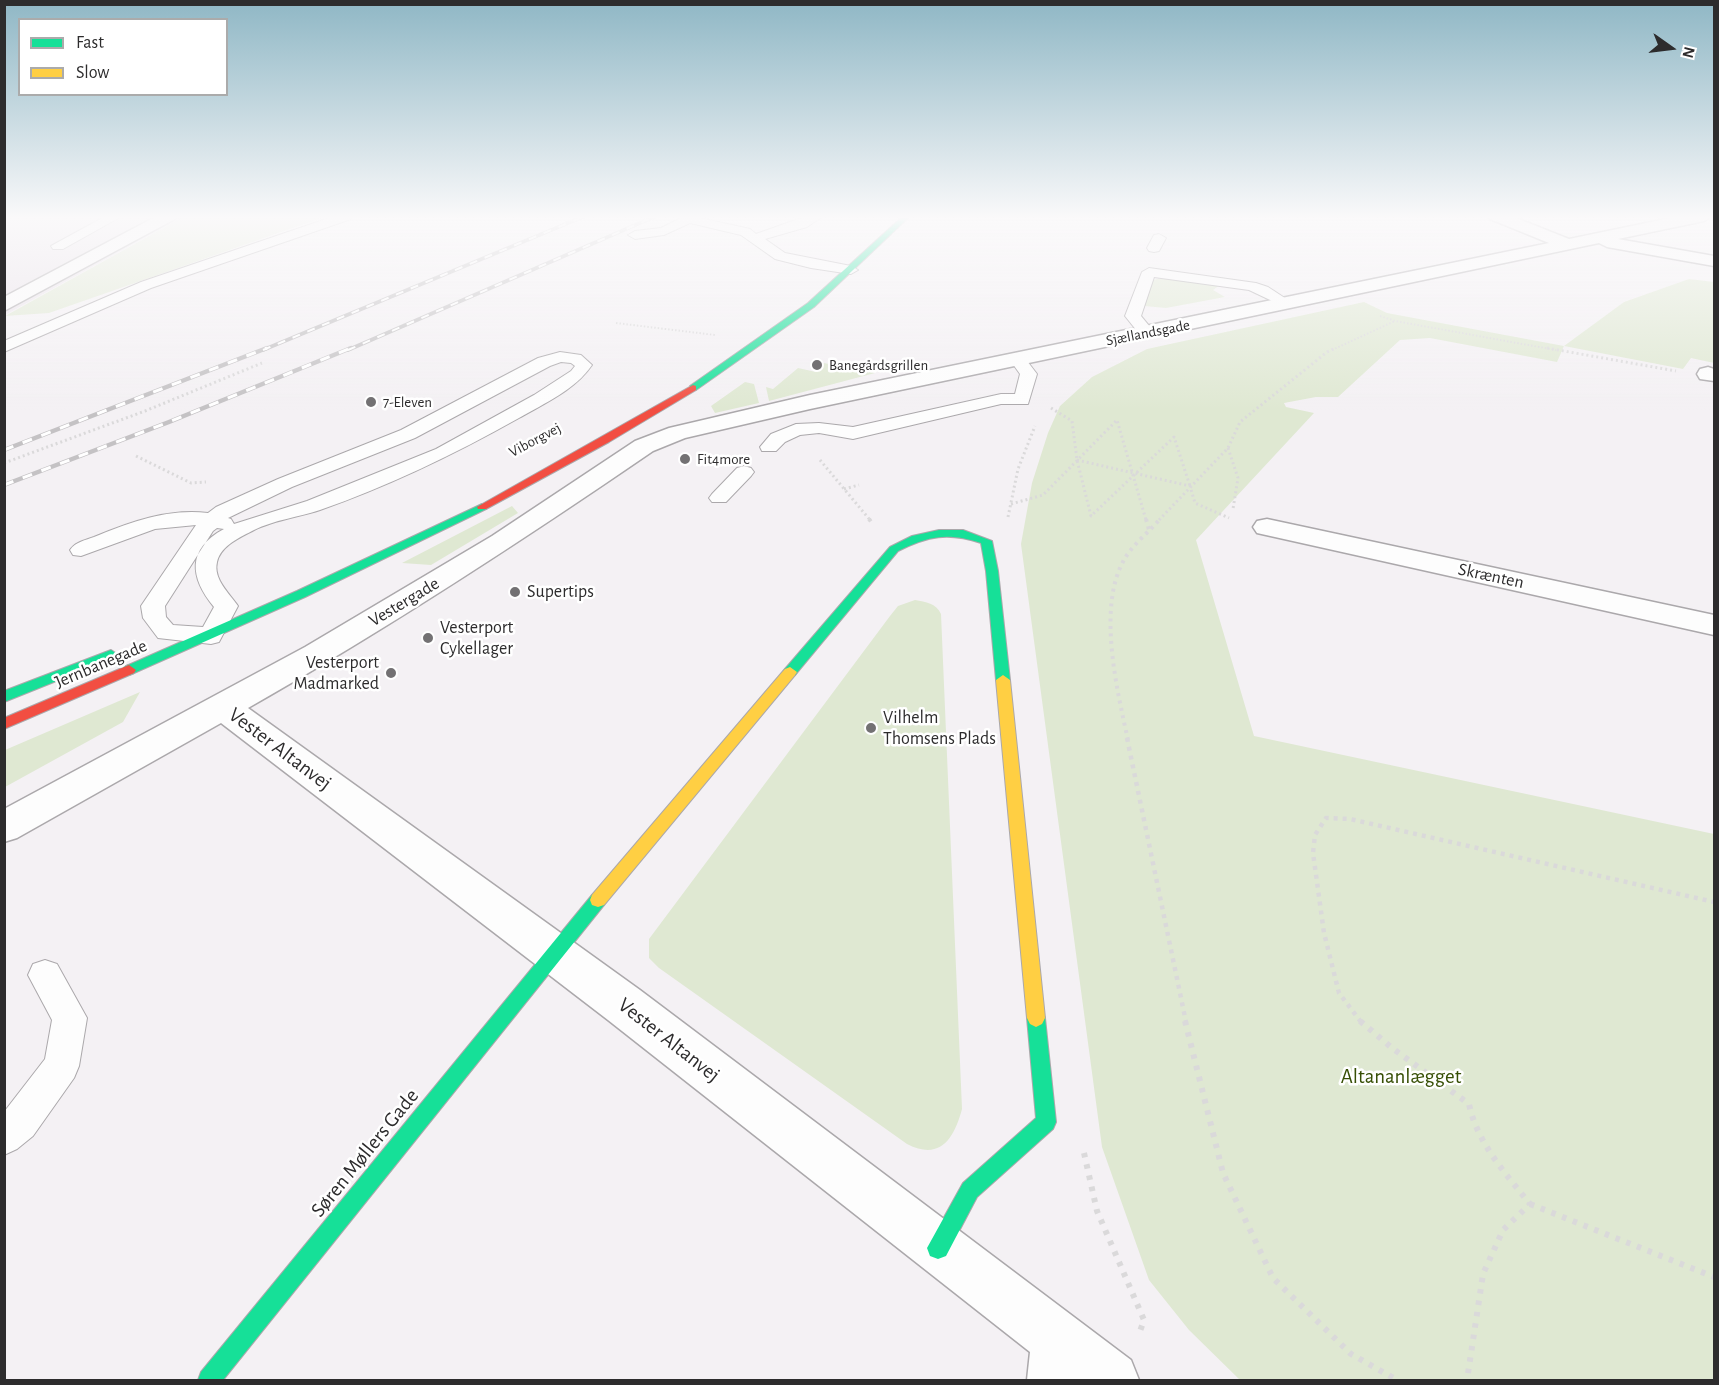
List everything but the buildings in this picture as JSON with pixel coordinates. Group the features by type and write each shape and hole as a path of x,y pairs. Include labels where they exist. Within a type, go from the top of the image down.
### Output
{"main road":[{"name":"Viborgvej","path":"215,616 385,556 576,458 674,400 756,346 838,281"},
{"path":"554,952 894,549 908,541 943,532 974,534 986,541 992,571 1046,1122 970,1190 938,1248"},
{"name":"Jernbanegade","path":"4,724 215,616"},
{"name":"Jernbanegade","path":"4,698 123,650"},
{"name":"Søren Møllers Gade","path":"209,1380 554,952"}],"street":[{"path":"4,305 49,281"},
{"name":"Sjællandsgade","path":"810,402 1396,281"},
{"name":"Vestergade","path":"4,827 316,655 437,583 644,447 677,433 810,402"},
{"name":"Skrænten","path":"1267,527 1714,625"},
{"name":"Vester Altanvej","path":"222,706 554,952 938,1248 1057,1361 1111,1380"}],"lane":[{"path":"4,347 159,281"},
{"path":"1144,281 1133,316 1147,333"},
{"path":"1220,281 1263,290 1287,304"},
{"path":"560,357 575,358 584,364 577,375 540,399 442,453 314,504 238,528 213,549 206,562 206,574 215,592 215,616 161,635 153,606 212,520 237,504 408,434 544,362 560,357"},
{"path":"774,443 786,433 808,428 854,433 1001,399 1022,400 1029,374 1018,360"},
{"path":"719,498 744,472"},
{"path":"81,550 156,522 191,518 212,520 238,528"},
{"path":"4,1136 20,1123 61,1066 70,1018 45,975"}],"path":[{"path":"1373,312 1395,321 1682,372 1711,374"},
{"path":"1395,321 1327,352 1240,422 1228,448 1124,559 1112,590 1113,668 1186,1024 1223,1173 1273,1278 1351,1354 1397,1380"},
{"path":"616,322 718,336"},
{"path":"4,463 146,411 262,363"},
{"path":"1022,400 1044,404 1072,421 1077,460 1091,516 1174,437 1195,502 1205,509 1229,518 1267,527"},
{"path":"986,541 1006,525 1018,470 1044,404"},
{"path":"1011,504 1043,495 1117,420 1149,530"},
{"path":"774,443 814,453 894,549"},
{"path":"1228,448 1235,462 1240,488 1229,518"},
{"path":"136,456 191,483 222,482 237,504"},
{"path":"1077,460 1190,486"},
{"path":"844,489 860,484"},
{"path":"1714,902 1350,819 1326,818 1315,829 1312,845 1320,910 1334,980 1345,1003 1374,1033 1469,1104 1470,1115 1495,1158 1530,1204 1714,1277"},
{"path":"1046,1122 1081,1141 1097,1211 1143,1320 1137,1340"},
{"path":"1467,1380 1483,1274 1503,1230 1530,1204"}],"shaded area":[{"path":"5,281 67,281 5,315"}],"green space":[{"path":"69,281 142,281 49,313 5,316"},
{"path":"1153,281 1183,281 1220,285 1213,290 1225,297 1166,308 1144,306"},
{"path":"1684,281 1714,282 1714,363 1691,358 1683,369 1564,346 1624,302"},
{"name":"Altananlægget","path":"1364,302 1387,313 1564,346 1557,362 1430,338 1400,340 1338,397 1316,397 1284,403 1286,407 1314,413 1196,540 1254,736 1714,834 1714,1380 1240,1380 1189,1330 1149,1280 1102,1147 1021,544 1032,483 1048,433 1060,406 1092,377 1147,349"},
{"path":"824,363 875,373 769,401 766,387 773,389 798,368 816,372"},
{"path":"745,382 754,384 759,403 715,413 711,406"},
{"path":"512,506 518,513 431,565 402,563"},
{"path":"915,600 933,605 941,614 962,1109 950,1138 937,1148 928,1150 907,1144 659,968 649,958 649,939 890,616 898,606"},
{"path":"140,692 123,722 5,787 5,750"}],"railway":[{"path":"263,350 430,281"},
{"path":"348,350 507,281"},
{"path":"4,450 267,348"},
{"path":"4,485 169,422 351,348"}],"traffic: fast":[{"path":"693,388 811,305 837,281"},
{"path":"129,670 301,594 482,507"},
{"path":"790,672 894,549 916,538 939,533 963,533 986,541 992,571 1003,680"},
{"path":"4,697 111,654"},
{"path":"209,1380 598,900"},
{"path":"938,1248 970,1190 1046,1122 1036,1018"}],"traffic: slow":[{"path":"598,900 790,672"},
{"path":"1003,680 1036,1018"}],"traffic: jam":[{"path":"482,507 606,440 693,388"},
{"path":"4,724 129,670"}],"place":[{"name":"Banegårdsgrillen","path":"817,365"},
{"name":"7-Eleven","path":"371,402"},
{"name":"Fit4more","path":"685,459"},
{"name":"Supertips","path":"515,592"},
{"name":"Vesterport Cykellager","path":"428,638"},
{"name":"Vesterport Madmarked","path":"391,673"},
{"name":"Vilhelm Thomsens Plads","path":"871,728"}]}
